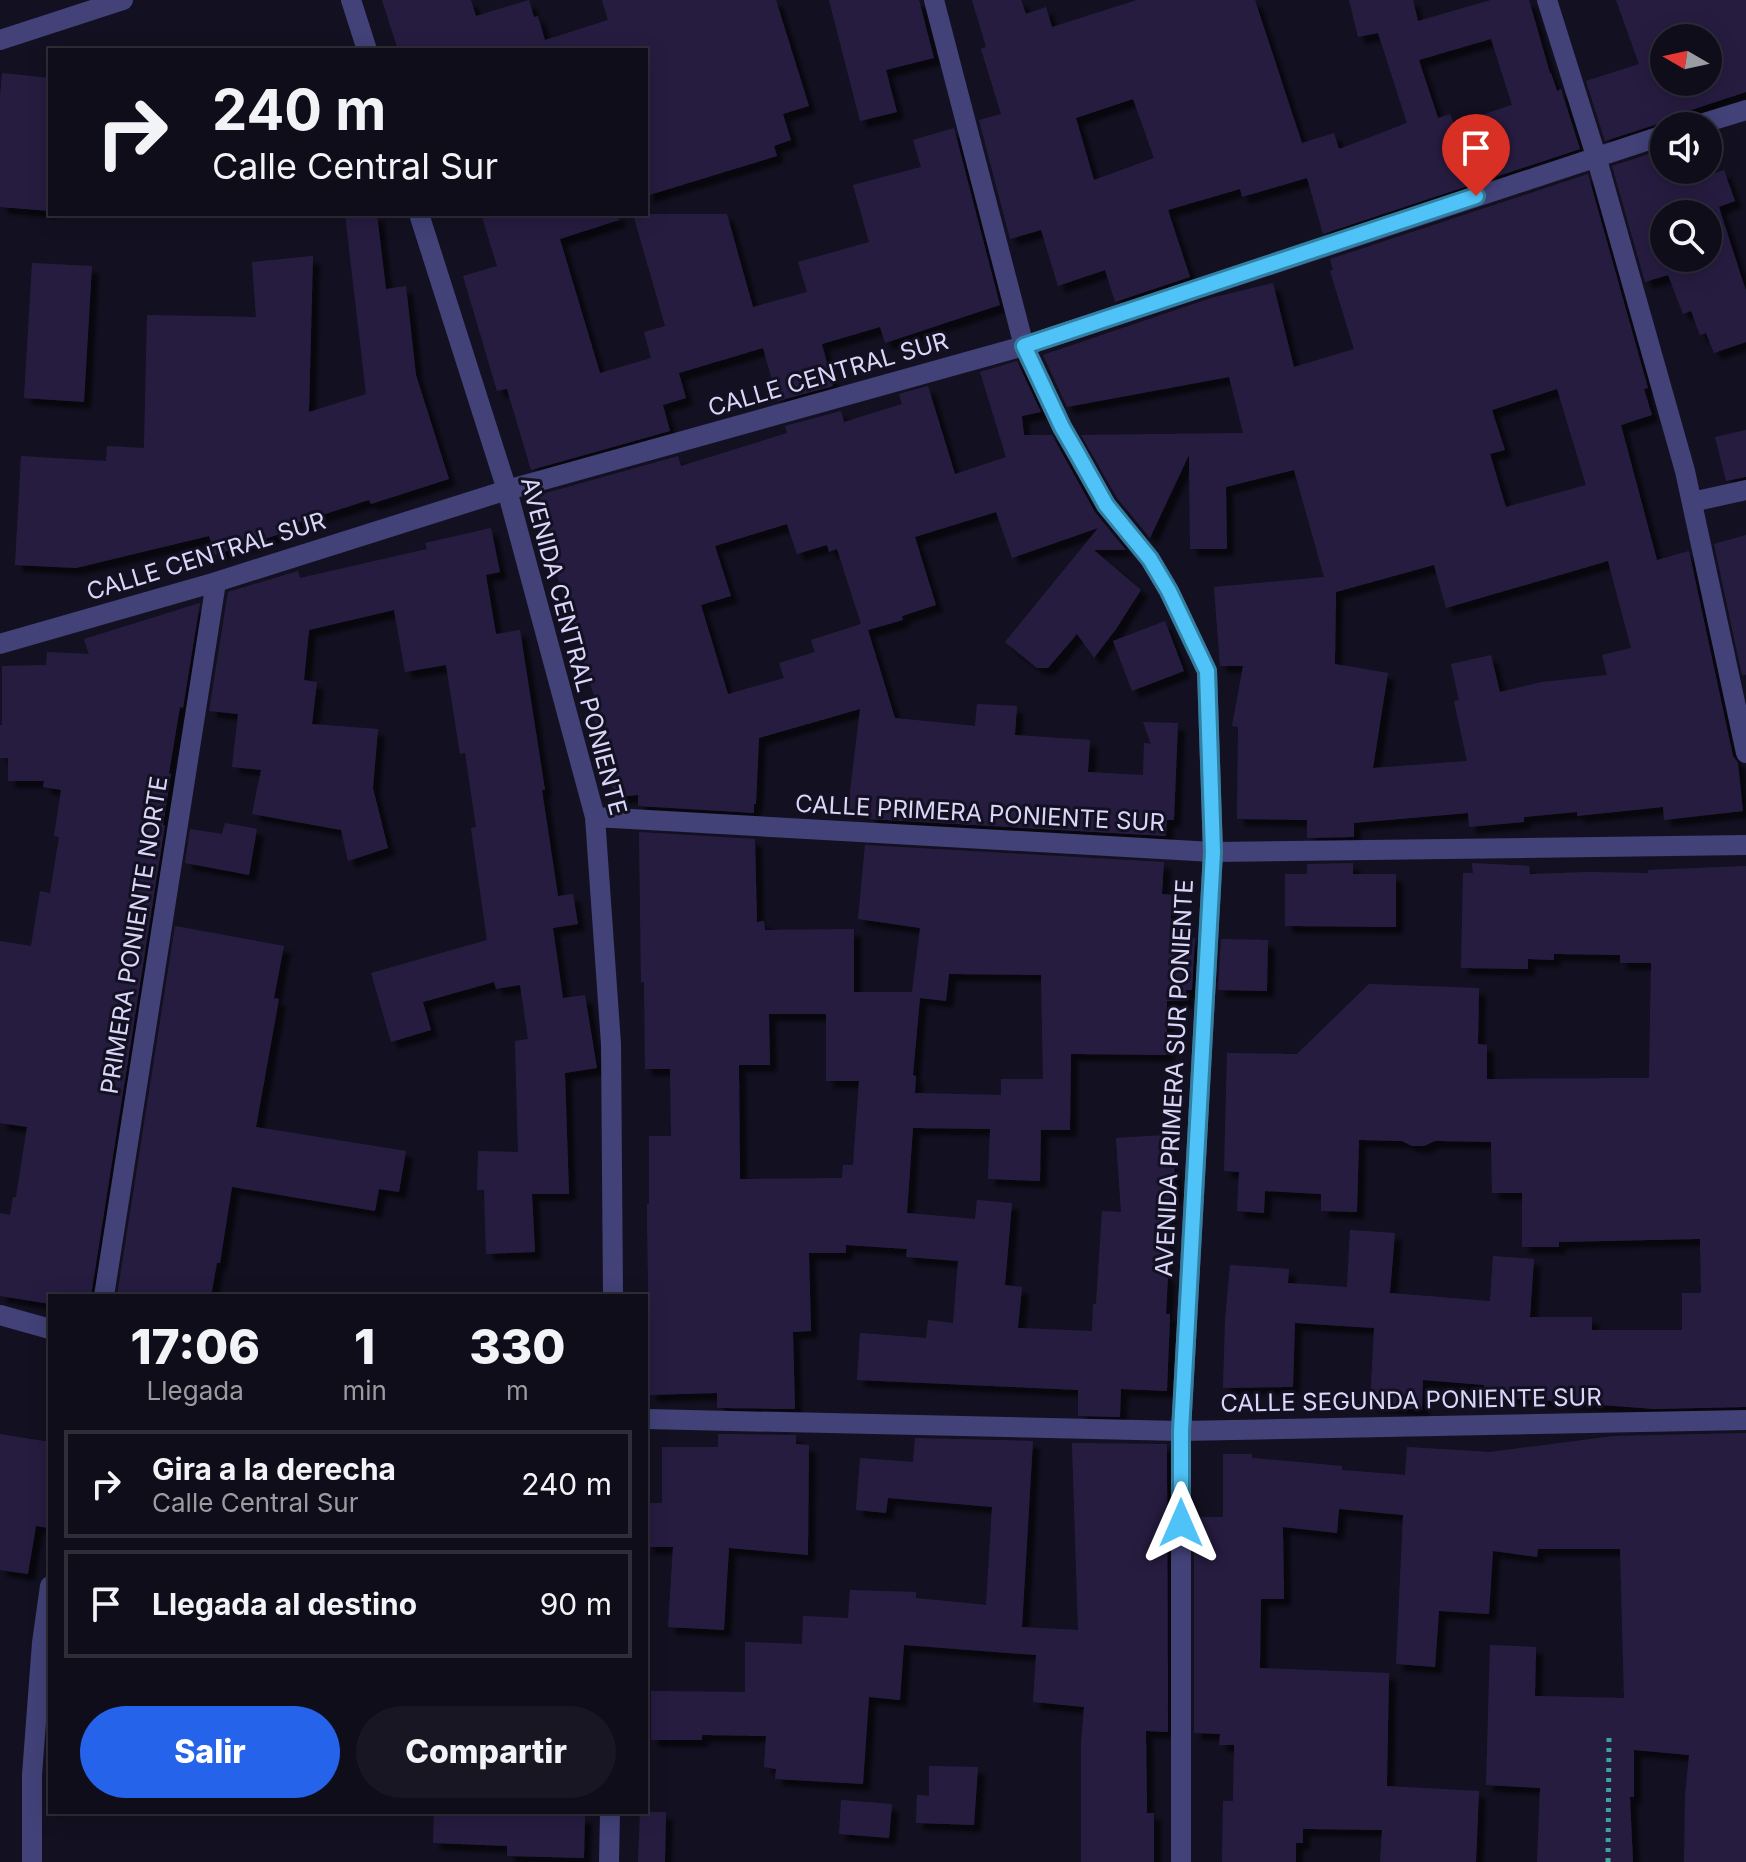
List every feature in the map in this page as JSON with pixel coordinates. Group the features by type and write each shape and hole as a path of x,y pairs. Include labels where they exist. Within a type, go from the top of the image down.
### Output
{"street":[{"path":"0,40 123,0"},
{"path":"351,0 366,48"},
{"name":"AVENIDA PRIMERA SUR PONIENTE","path":"934,0 1024,346 1062,427 1106,505 1150,559 1169,591 1207,671 1213,852 1181,1431 1181,1862"},
{"path":"1547,0 1596,156 1685,471 1746,753"},
{"path":"1722,117 1746,110"},
{"name":"CALLE CENTRAL SUR","path":"0,644 216,582 507,490 1024,346 1650,139"},
{"name":"AVENIDA CENTRAL PONIENTE","path":"420,216 507,490 595,817 611,1044 613,1294"},
{"path":"1692,502 1746,490"},
{"name":"PRIMERA PONIENTE NORTE","path":"104,1294 216,582"},
{"name":"CALLE PRIMERA PONIENTE SUR","path":"595,817 1213,852 1746,845"},
{"path":"0,1315 48,1328"},
{"name":"CALLE SEGUNDA PONIENTE SUR","path":"648,1419 1181,1431 1746,1420"},
{"path":"32,1862 32,1775 48,1600"},
{"path":"609,1862 610,1814"}],"path":[{"path":"1608,1862 1609,1736"}],"building":[{"path":"382,0 471,0 476,16 529,0 534,17 538,16 545,40 608,20 602,0 776,0 809,106 783,114 791,140 774,146 777,156 648,195 648,48 397,48"},
{"path":"829,0 919,0 934,58 886,70 897,112 860,121"},
{"path":"972,0 1021,0 1026,14 1046,7 1052,27 1137,0 1255,0 1302,143 1334,133 1339,149 1407,123 1378,33 1358,37 1349,0 1413,0 1418,21 1491,0 1529,0 1550,73 1557,91 1561,89 1580,149 1323,234 1307,178 1242,197 1240,189 1168,210 1190,277 1115,302 1105,270 1058,286 1041,230 1010,239 979,120 1001,114 981,49 986,47","holes":["1491,39 1512,105 1454,124 1450,114 1438,118 1419,60","1133,99 1154,158 1094,180 1076,118"]},
{"path":"1616,0 1746,0 1746,92 1685,112 1650,112 1650,127 1605,141 1586,81 1639,64"},
{"path":"2,73 48,78 48,211 0,207"},
{"path":"954,128 1000,305 885,343 880,327 822,344 833,386 778,401 763,348 679,373 686,398 663,405 670,431 531,470 507,389 497,391 463,276 497,266 482,216 618,216 619,220 560,239 600,373 651,358 644,332 665,326 634,216 727,214 753,307 807,292 798,262 869,242 853,185 921,167 913,140"},
{"path":"1650,154 1650,184 1722,184 1724,170 1735,201 1722,206 1722,200 1650,200 1650,272 1722,272 1722,216 1746,291 1746,342 1714,353 1706,333 1700,335 1691,311 1683,314 1668,275 1645,282 1612,166"},
{"path":"1588,174 1648,388 1644,389 1652,415 1621,425 1657,560 1689,551 1733,756 1738,763 1743,811 1664,820 1663,807 1577,816 1577,812 1524,817 1524,822 1469,827 1468,813 1354,823 1354,837 1307,838 1307,820 1237,819 1238,727 1232,726 1243,666 1220,666 1214,587 1324,577 1294,470 1226,487 1227,549 1190,549 1189,455 1150,538 1117,498 1081,435 1243,433 1229,377 1067,407 1043,355 1211,298 1273,283 1294,367 1354,349 1330,271 1333,270 1330,259","holes":["1557,389 1586,485 1506,507 1490,454 1505,450 1492,410","1608,561 1631,648 1602,655 1607,675 1542,682 1500,692 1491,655 1451,664 1459,700 1454,701 1467,761 1373,768 1388,673 1335,664 1336,592 1434,565 1446,608"]},
{"path":"345,216 377,216 386,289 406,286 416,375 449,479 284,527 286,532 215,555 209,536 76,568 15,565 21,456 106,461 107,446 144,448 147,315 256,317 252,262 313,256 309,412 366,394"},
{"path":"32,263 92,266 84,402 24,398"},
{"path":"1017,361 1041,412 1022,416 1024,435 1052,435 1095,512 1126,550 1094,550 1141,590 1094,658 1077,634 1048,668 1037,668 1005,642 1098,528 1012,558 996,512 915,537 936,605 902,616 903,620 868,630 895,718 975,726 977,704 1017,706 1015,735 1090,740 1088,772 1143,775 1144,743 1151,744 1143,722 1178,723 1174,820 1167,820 1166,836 868,819 869,812 848,809 860,709 759,738 754,813 638,806 638,795 615,797 592,711 598,709 537,510 543,508 539,495 678,456 681,466 787,433 785,426 841,411 844,422 902,404 899,394 928,386 955,474 1006,457 980,372","holes":["787,524 797,554 827,545 829,552 837,549 861,624 811,640 815,652 779,663 784,678 728,694 701,605 731,596 715,546"]},
{"path":"1746,430 1746,477 1726,481 1715,437"},
{"path":"491,528 500,572 486,575 496,634 520,630 558,896 573,894 578,924 553,928 563,998 585,995 597,1068 565,1073 569,1194 532,1194 535,1252 486,1254 484,1190 477,1190 478,1151 518,1152 515,1041 528,1039 520,985 496,989 494,982 423,1002 431,1030 391,1042 371,973 487,940 471,828 476,827 465,753 460,754 446,665 405,672 394,610 309,630 304,680 317,682 312,724 378,729 373,788 388,848 348,861 341,830 252,814 261,770 232,767 238,714 209,711 228,592 298,571 300,578 427,549 425,543"},
{"path":"1746,535 1746,675 1742,675 1714,544"},
{"path":"200,603 169,773 165,825 91,1294 48,1294 48,1304 0,1296 0,1213 10,1215 13,1197 16,1197 27,1127 0,1123 0,941 31,946 40,891 50,893 59,837 54,836 61,790 43,787 44,781 8,781 8,758 0,758 2,666 46,665 47,652 89,654 84,639"},
{"path":"1165,621 1184,671 1132,691 1113,641"},
{"path":"225,823 257,829 249,875 185,863 190,829 222,834"},
{"path":"639,832 755,839 757,922 764,921 765,930 854,929 854,992 912,992 920,928 858,919 865,845 1164,862 1162,894 1172,895 1171,919 1184,921 1183,938 1195,938 1192,990 1186,990 1186,1001 1167,1001 1167,1055 1071,1054 1070,1130 1041,1130 1040,1181 988,1179 990,1129 913,1128 907,1213 975,1219 977,1200 1012,1203 1005,1285 1022,1287 1018,1328 1092,1331 1102,1211 1121,1212 1116,1138 1166,1135 1168,1163 1174,1163 1176,1197 1170,1198 1165,1276 1168,1276 1166,1314 1170,1314 1167,1391 1121,1389 1120,1417 1078,1416 1078,1390 857,1380 860,1333 926,1338 928,1320 953,1323 958,1261 906,1257 907,1249 846,1245 846,1253 809,1253 811,1331 793,1332 795,1409 717,1408 717,1393 650,1395 649,1136 671,1136 670,1069 645,1069 644,982 641,982","holes":["949,974 1041,975 1043,1079 1001,1079 1001,1095 915,1093 916,1076 913,1075 920,998 946,1001","769,1014 826,1014 826,1081 859,1081 853,1165 843,1165 842,1178 740,1179 739,1065 770,1065"]},
{"path":"1353,863 1353,874 1396,874 1396,927 1285,926 1285,874 1307,874 1307,864"},
{"path":"1472,863 1529,866 1530,874 1648,873 1648,870 1746,866 1746,1407 1654,1409 1483,1396 1484,1385 1423,1380 1422,1410 1370,1405 1374,1328 1295,1323 1293,1387 1223,1388 1230,1265 1289,1269 1288,1283 1347,1287 1350,1230 1395,1233 1390,1293 1490,1301 1493,1256 1534,1259 1530,1317 1592,1317 1592,1330 1682,1330 1682,1293 1701,1293 1700,1239 1559,1242 1559,1247 1522,1247 1522,1193 1492,1193 1491,1142 1435,1141 1424,1146 1412,1146 1402,1141 1359,1140 1357,1212 1321,1211 1321,1194 1265,1191 1264,1213 1237,1211 1239,1172 1224,1171 1227,1053 1297,1054 1369,984 1479,988 1478,1044 1487,1045 1487,1079 1649,1078 1651,963 1620,963 1620,955 1554,954 1554,960 1528,959 1528,969 1461,968 1463,873 1473,873"},
{"path":"175,926 284,946 274,998 279,999 256,1127 406,1151 399,1192 379,1189 375,1211 232,1187 220,1263 217,1263 211,1294 117,1294"},
{"path":"1221,939 1268,940 1267,991 1218,990"},
{"path":"1746,1433 1746,1862 1684,1862 1689,1755 1634,1750 1634,1797 1630,1797 1633,1862 1537,1862 1540,1788 1486,1785 1490,1645 1536,1647 1535,1696 1624,1698 1620,1549 1538,1549 1537,1557 1493,1551 1489,1614 1439,1611 1435,1667 1396,1664 1403,1515 1339,1509 1337,1533 1283,1527 1284,1599 1261,1599 1260,1668 1389,1673 1387,1786 1479,1791 1476,1862 1380,1862 1382,1830 1303,1829 1303,1843 1296,1843 1296,1862 1222,1862 1223,1801 1233,1801 1234,1745 1219,1745 1220,1734 1194,1733 1194,1517 1223,1517 1223,1454 1252,1454 1252,1458 1405,1475 1407,1447 1490,1452 1614,1436"},
{"path":"0,1434 48,1442 48,1528 36,1526 28,1574 0,1570"},
{"path":"718,1434 796,1435 796,1444 809,1445 808,1555 729,1548 724,1630 668,1627 673,1547 648,1547 648,1503 662,1503 662,1447 718,1447"},
{"path":"915,1438 1033,1441 1022,1627 1078,1630 1072,1443 1167,1444 1168,1732 1146,1731 1147,1813 1154,1813 1154,1862 1081,1862 1084,1707 1033,1702 1036,1655 904,1645 900,1700 869,1697 863,1784 775,1779 776,1769 764,1767 766,1736 702,1735 702,1740 651,1740 651,1691 745,1692 745,1642 802,1644 803,1616 848,1618 850,1590 916,1592 916,1598 986,1605 992,1507 888,1498 886,1513 856,1510 860,1458 913,1462"},
{"path":"929,1766 978,1767 974,1825 916,1823 917,1795 929,1796"},
{"path":"841,1800 892,1804 889,1838 839,1834"},
{"path":"666,1812 665,1862 638,1862 640,1814"},
{"path":"434,1814 585,1816 584,1858 507,1856 507,1846 433,1843"}],"route":[{"path":"1181,1523 1181,1431 1213,852 1207,671 1169,591 1150,559 1106,505 1062,427 1024,346 1476,196"}]}
